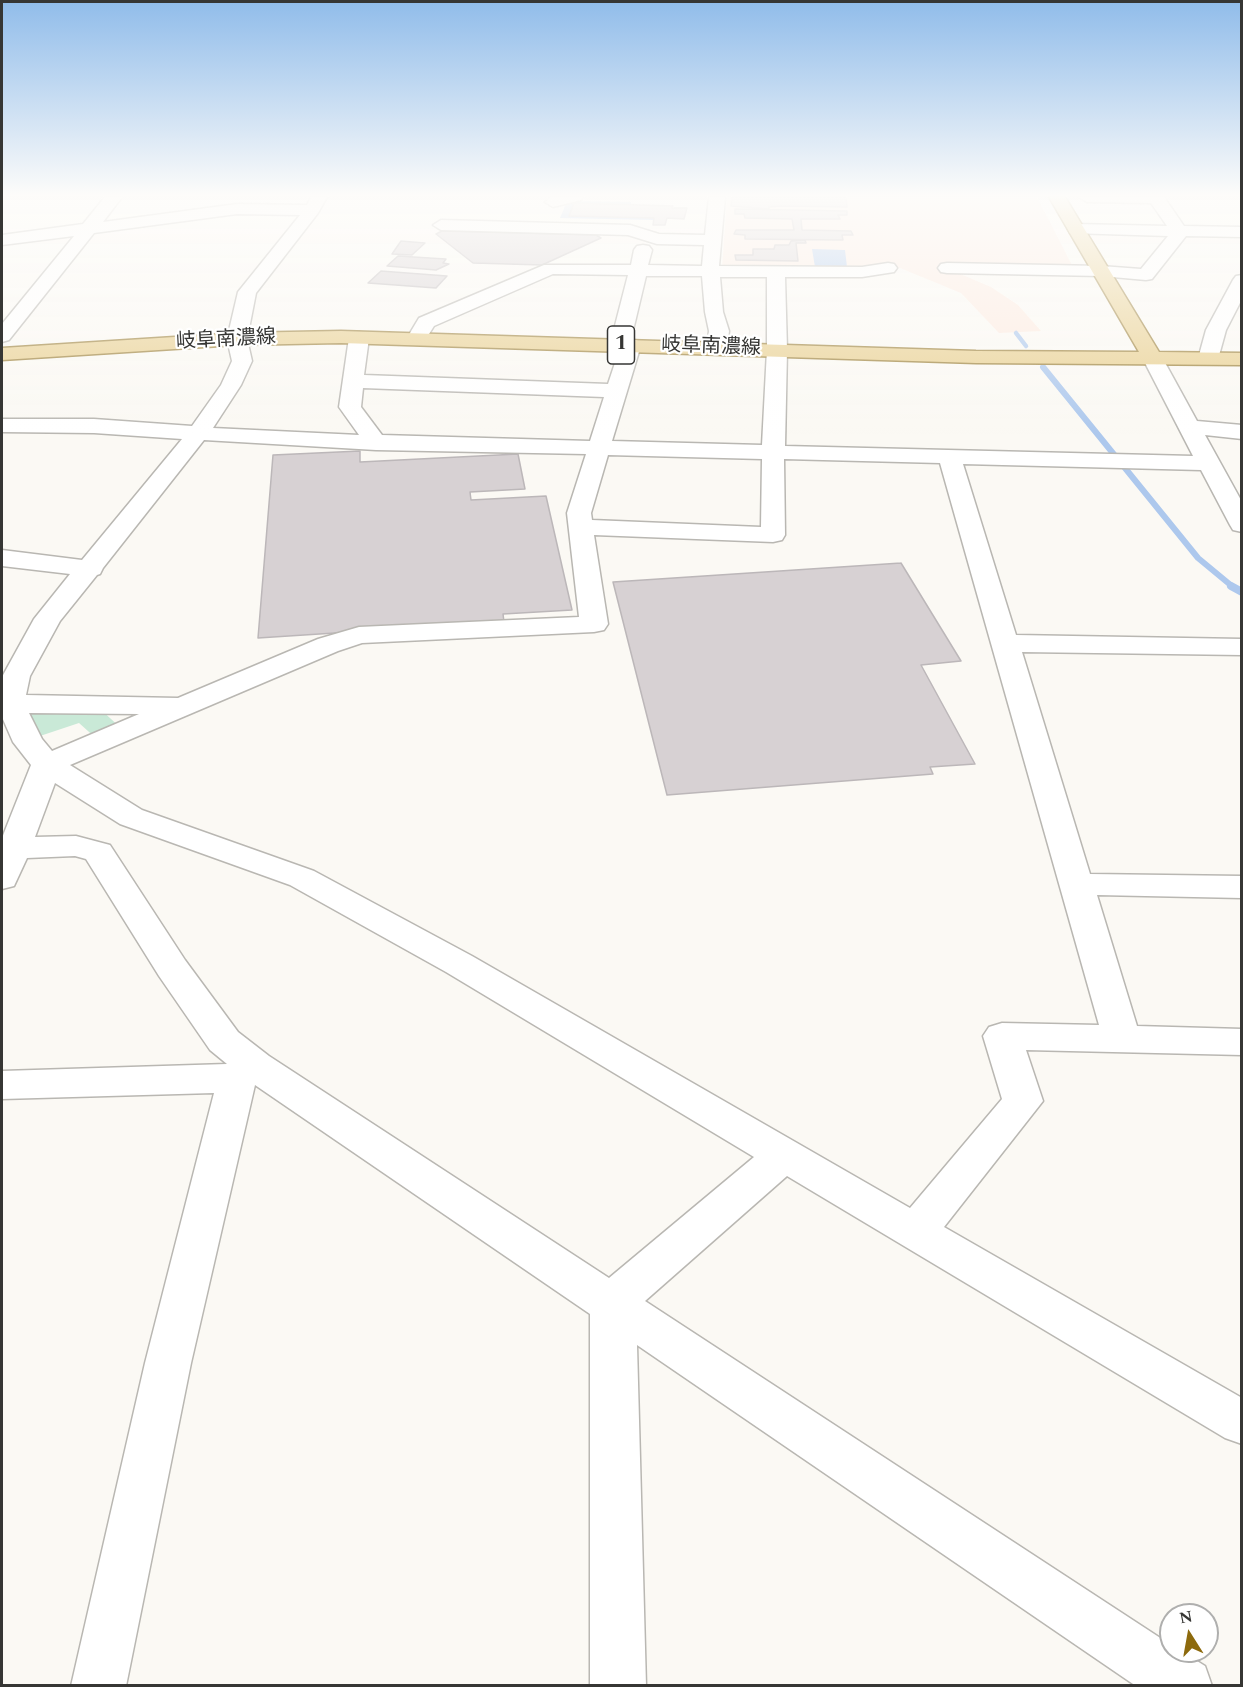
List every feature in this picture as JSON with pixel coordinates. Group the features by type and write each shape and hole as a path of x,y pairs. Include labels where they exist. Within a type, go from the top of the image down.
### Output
{"main road":[{"path":"1104,276 1153,359"},
{"name":"岐阜南濃線","path":"2,354 237,339 417,338 976,357 1242,359"}],"street":[{"path":"2,336 50,276"},
{"path":"261,276 248,292 237,339 242,360 231,385 198,434 48,619 16,676 6,704 28,742 46,765 130,817 302,878 459,964 1242,1423"},
{"path":"417,338 426,322 535,276"},
{"path":"637,276 617,391 579,513 594,624 359,635 328,645 46,765 9,849 76,846 98,852 172,968 246,1072 613,1302 1185,1686"},
{"path":"710,276 714,312 719,331 717,348"},
{"path":"581,527 773,534 777,350 776,276"},
{"path":"1208,359 1216,330 1240,287"},
{"path":"359,338 350,408 376,443"},
{"path":"1153,359 1240,519"},
{"path":"354,381 617,391"},
{"path":"2,425 94,426 376,443 1208,463"},
{"path":"1188,427 1242,432"},
{"path":"950,457 1122,1038"},
{"path":"2,558 91,568"},
{"path":"1005,643 1242,647"},
{"path":"6,704 187,706"},
{"path":"1077,884 1242,887"},
{"path":"916,1231 1023,1101 1002,1036 1242,1042"},
{"path":"2,1085 246,1072"},
{"path":"98,1686 168,1363 246,1072"},
{"path":"613,1302 784,1155"},
{"path":"613,1302 618,1686"}],"shaded area":[{"path":"919,276 965,276 991,287 1018,305 1041,331 999,333 961,293"}],"green space":[{"path":"18,706 98,707 123,730 98,740 79,723 34,738"}],"building":[{"path":"376,276 447,276 436,288 368,283"},
{"path":"360,451 360,462 518,454 525,489 470,492 471,500 546,496 572,610 503,614 504,622 258,638 273,455"},
{"path":"901,563 961,661 921,665 975,764 930,767 933,774 667,795 613,582"}],"waterway":[{"path":"1016,333 1026,346"},
{"path":"1044,369 1043,367 1198,558 1233,587"},
{"path":"1231,586 1242,592"}]}
